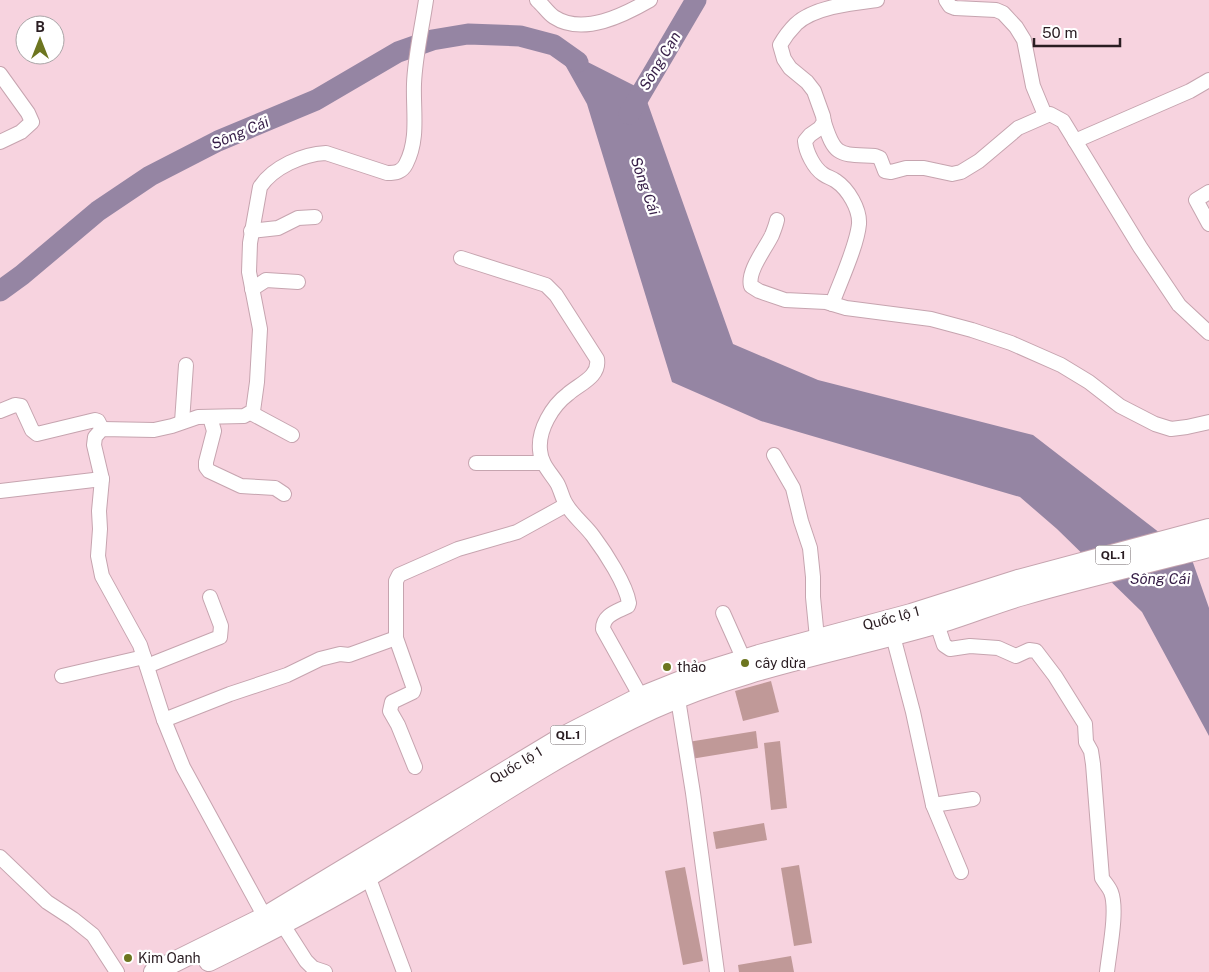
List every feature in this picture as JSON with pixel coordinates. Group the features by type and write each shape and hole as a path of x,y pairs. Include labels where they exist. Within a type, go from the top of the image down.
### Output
{"highway":[{"name":"QL.1","path":"1020,588 1209,529"},
{"name":"QL.1","path":"1020,588 1209,546"},
{"name":"Quốc lộ 1","path":"186,972 274,921 563,737 641,696 701,673 817,638 1020,588"},
{"name":"Quốc lộ 1","path":"274,921 368,876 551,762 653,708 712,686 767,669 937,624 1020,588"},
{"name":"Quốc lộ 1","path":"154,972 204,962"}],"street":[{"path":"102,428 154,430 198,417 244,416 251,413 254,408 260,337 249,272 251,231 258,192 264,182 280,169 309,155 326,154 387,173 401,171 406,166 413,145 414,83 426,0"},
{"path":"537,0 552,16 565,22 588,25 621,14 650,0"},
{"path":"877,0 852,3 816,12 797,23 780,46 784,59 790,68 807,82 814,91 829,140 835,150 841,153 880,158 885,171 924,168 952,174 961,172 979,161 1018,128 1050,114 1063,121 1178,305 1209,333"},
{"path":"946,0 950,6 955,8 996,10 1007,17 1016,27 1024,40 1033,86 1045,115"},
{"path":"0,74 28,113 32,122 21,132 0,142"},
{"path":"1075,141 1190,91 1209,80"},
{"path":"824,122 820,128 810,135 806,141 806,148 816,168 822,174 837,181 848,192 857,210 859,223 832,304"},
{"path":"1209,192 1196,200 1209,224"},
{"path":"251,231 278,228 298,218 315,217"},
{"path":"777,220 773,233 758,258 750,281 751,286 759,291 785,300 809,300 846,308 930,319 972,330 1011,343 1061,364 1089,382 1120,406 1155,424 1171,428 1187,427 1209,422"},
{"path":"461,258 546,285 556,295 597,359 596,372 566,395 552,411 540,438 540,450 543,463 557,484 566,505 594,537 628,595 630,603 628,606 606,617 603,622 603,629 641,696"},
{"path":"252,289 266,280 298,282"},
{"path":"182,422 186,366"},
{"path":"0,411 15,405 21,406 32,430 37,434 95,420 98,421 102,428"},
{"path":"251,413 292,435"},
{"path":"210,417 214,431 206,462 206,467 209,471 240,486 275,488 284,494"},
{"path":"102,428 95,437 94,445 102,479 98,556 100,568 111,595 135,633 164,720 183,766 274,921 309,965 325,972"},
{"path":"774,455 793,488 801,522 810,548 817,638"},
{"path":"476,463 543,463"},
{"path":"0,491 102,479"},
{"path":"415,767 398,725 390,712 392,702 413,692 414,689 396,638 396,580 399,575 458,549 517,532 566,505"},
{"path":"62,676 145,662 220,637 221,626 210,597"},
{"path":"723,613 744,660"},
{"path":"937,624 944,645 950,649 970,646 998,648 1016,656 1029,650 1036,651 1055,676 1082,719 1086,731 1086,742 1093,764 1102,878 1111,892 1113,903 1107,972"},
{"path":"893,636 913,712 933,805 961,872"},
{"path":"164,720 230,694 287,675 320,658 340,654 349,655 396,638"},
{"path":"678,699 693,793 717,972"},
{"path":"933,805 973,799"},
{"path":"0,857 47,902 93,935 117,972"},
{"path":"368,876 404,972"}],"water":[{"name":"Sông Cái","path":"554,45 643,90 733,344 818,380 1033,435 1191,557 1209,608 1209,736 1142,612 1057,529 1020,497 761,421 672,382 587,104"}],"building":[{"path":"771,681 779,712 743,721 735,691"},
{"path":"756,731 758,748 691,759 688,742"},
{"path":"780,741 787,808 771,810 764,743"},
{"path":"764,823 767,840 716,849 713,832"},
{"path":"799,865 812,943 794,946 781,868"},
{"path":"685,867 703,961 683,965 665,871"},
{"path":"791,956 794,972 739,972 738,965"}],"waterway":[{"name":"Sông Cạn","path":"629,114 696,0"},
{"name":"Sông Cái","path":"0,291 22,275 98,211 150,176 218,141 316,100 398,52 432,40 468,34 520,36 554,45 578,62"}],"place":[{"name":"cây dừa","path":"745,663"},
{"name":"thảo","path":"667,667"},
{"name":"Kim Oanh","path":"128,958"}]}
